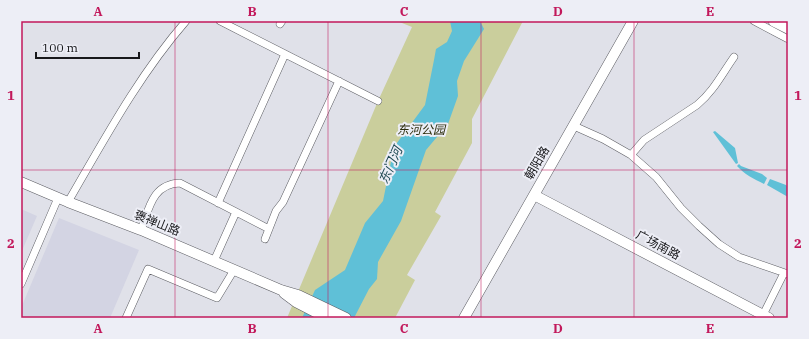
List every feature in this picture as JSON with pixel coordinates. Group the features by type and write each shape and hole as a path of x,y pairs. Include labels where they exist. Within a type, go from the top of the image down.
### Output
{"main road":[{"name":"朝阳路","path":"464,318 633,21"},
{"path":"774,21 788,28"},
{"name":"褒禅山路","path":"21,182 141,230 281,290 298,295 303,302"},
{"name":"广场南路","path":"534,195 766,316"},
{"path":"303,302 327,318"},
{"path":"303,302 346,318"}],"street":[{"path":"68,202 97,151 142,78 186,21"},
{"path":"220,21 378,101"},
{"path":"754,21 788,39"},
{"path":"218,203 285,54"},
{"path":"631,156 644,140 704,100 734,57"},
{"path":"265,239 276,211 283,202 339,81"},
{"path":"574,126 603,139 631,156 656,177 681,208 719,244 739,257 786,273 766,316"},
{"path":"141,230 153,197 164,186 171,183 180,183 268,229"},
{"path":"21,284 58,198"},
{"path":"214,261 236,212"},
{"path":"126,318 148,269 217,298 234,270"}],"shaded area":[{"path":"21,209 37,216 21,253"},
{"path":"59,218 139,250 110,318 21,318 21,308"}],"green space":[{"name":"东河公园","path":"397,21 523,21 472,119 472,143 435,212 441,216 407,275 415,280 395,318 287,318 378,101 412,27"}],"water":[{"path":"450,21 480,21 484,29 464,61 457,81 458,96 448,124 426,150 401,221 378,262 377,279 369,289 354,318 302,318 315,290 345,270 365,223 383,201 394,147 425,105 436,49 447,42 452,31"},
{"path":"715,131 735,148 738,163 736,164 713,132"},
{"path":"739,164 762,174 767,178 764,184 743,171 737,166"},
{"path":"770,179 788,187 788,197 767,185"}],"water label":[{"name":"东门河","path":"390,165"}]}
